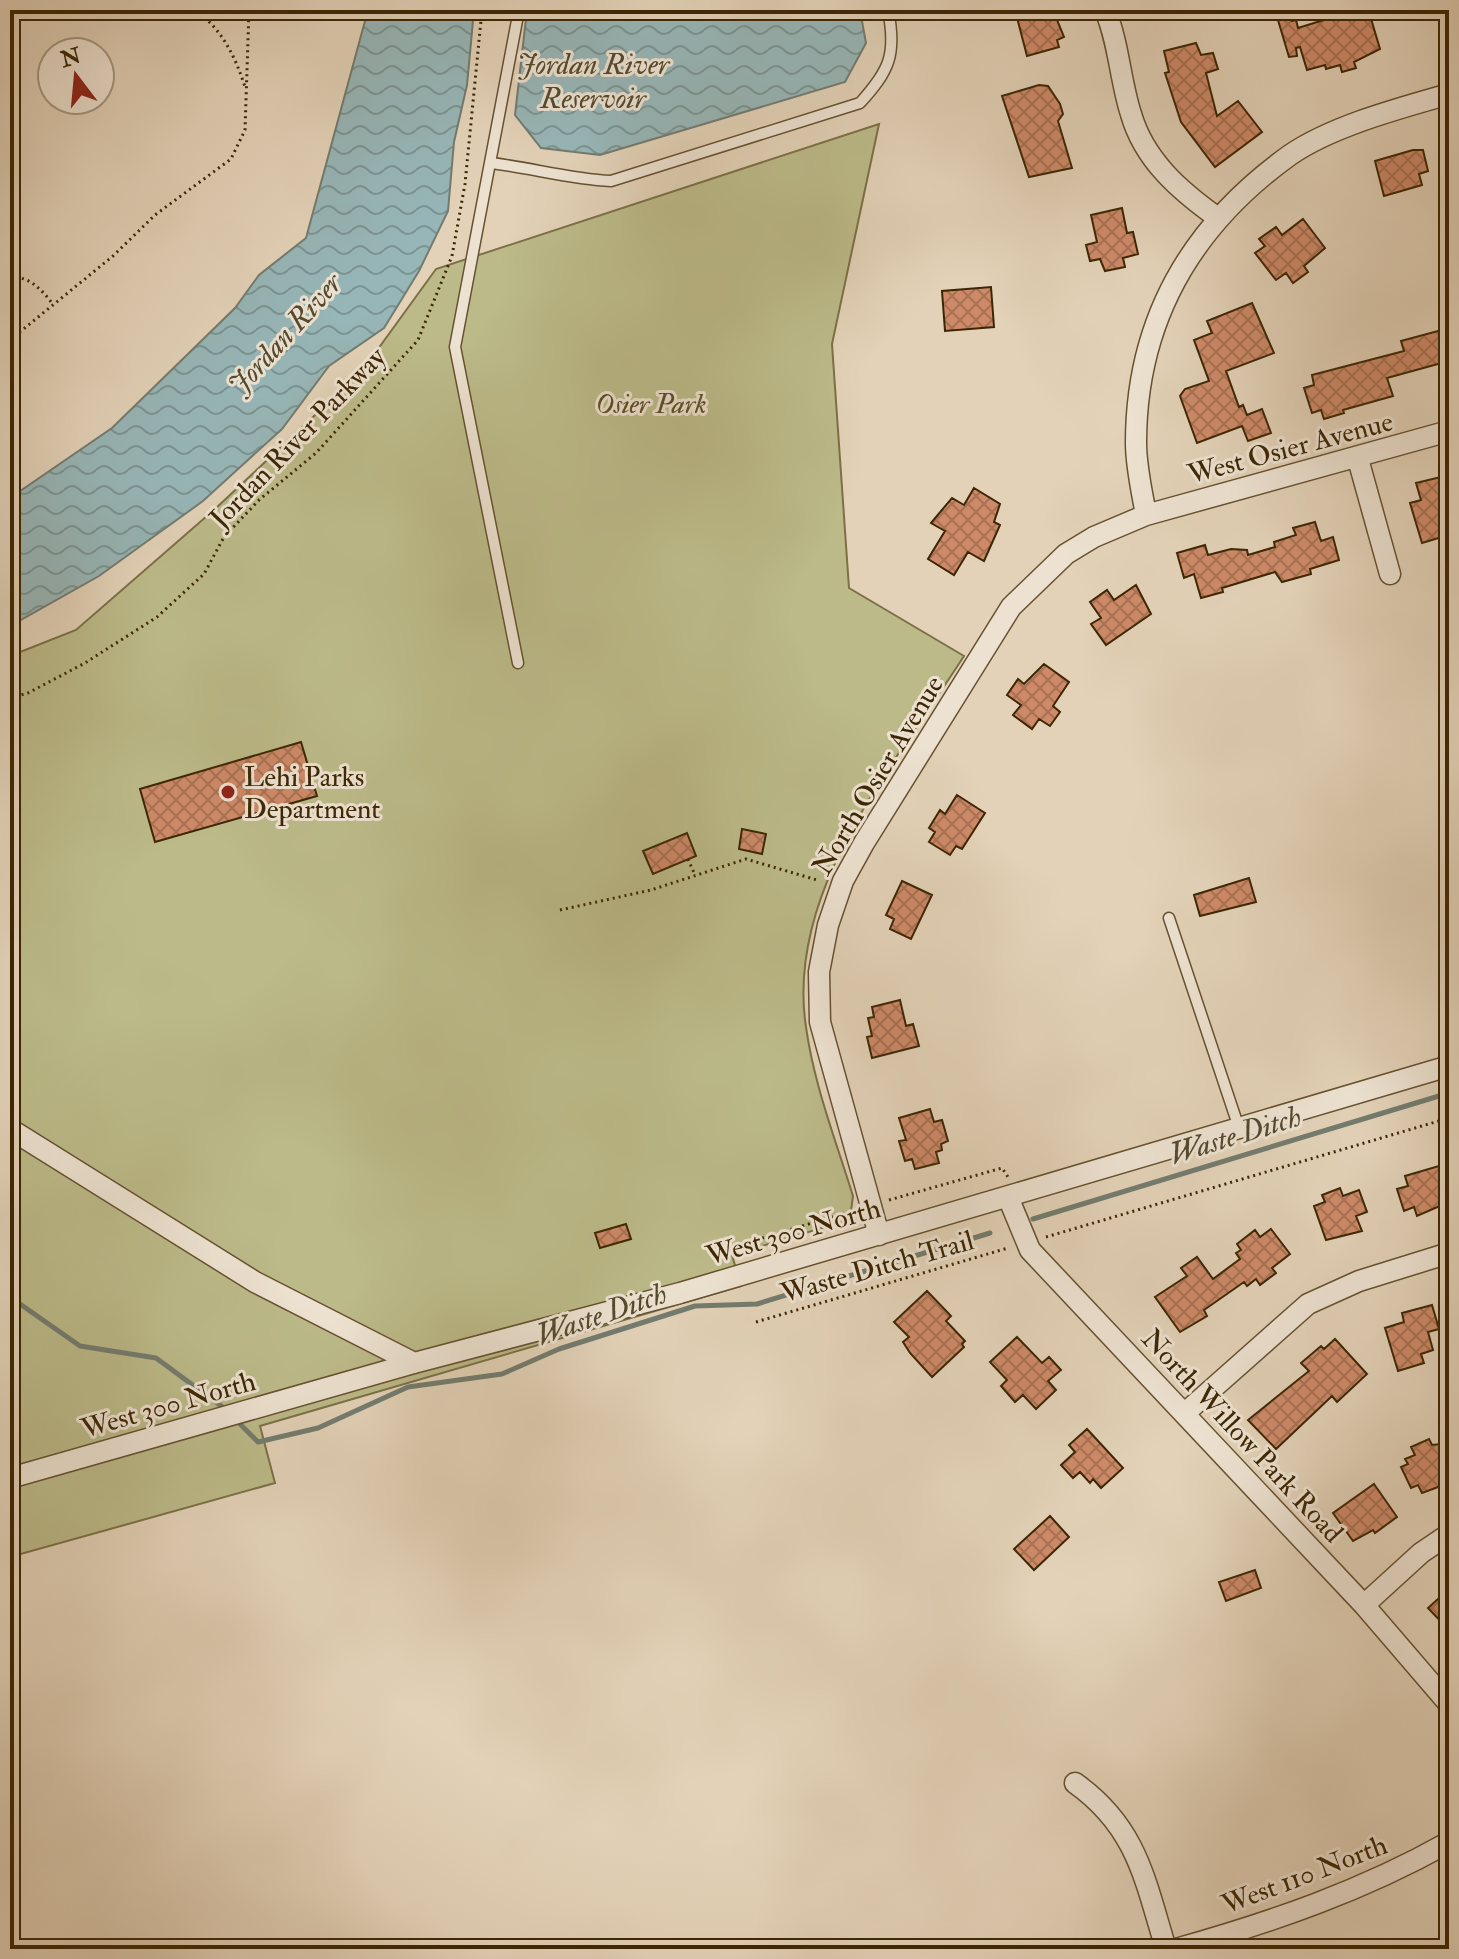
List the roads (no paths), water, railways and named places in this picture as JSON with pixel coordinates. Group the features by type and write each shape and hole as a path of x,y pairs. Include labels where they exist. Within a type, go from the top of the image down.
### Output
{"street":[{"path":"1105,10 1131,115 1144,145 1160,168 1191,199 1218,218"},
{"path":"1146,515 1136,446 1138,397 1147,347 1161,305 1181,269 1218,218 1292,154 1377,114 1449,94"},
{"name":"West Osier Avenue","path":"1146,515 1358,459 1449,431"},
{"path":"1358,459 1390,574"},
{"name":"North Osier Avenue","path":"879,1235 820,1022 819,972 828,925 843,881 1011,607 1066,554 1094,537 1146,515"},
{"name":"West 300 North","path":"10,1478 414,1363 680,1293 1449,1066"},
{"path":"10,1129 255,1282 414,1363"},
{"name":"North Willow Park Road","path":"1008,1197 1030,1250 1364,1605 1449,1704"},
{"path":"1185,1413 1308,1304 1359,1281 1449,1253"},
{"path":"1364,1605 1403,1568 1449,1534"},
{"path":"1075,1783 1108,1809 1127,1834 1138,1857 1166,1949"},
{"name":"West 110 North","path":"1176,1949 1279,1920 1357,1890 1449,1842"}],"lane":[{"path":"518,663 455,347 519,10"},
{"path":"491,163 531,168 571,179 611,181 860,103 885,75 893,35 888,10"},
{"path":"1169,918 1239,1128"}],"water":[{"name":"Jordan River","path":"368,10 474,10 467,85 454,142 448,211 419,271 384,328 329,366 282,429 203,501 99,576 10,626 10,498 112,428 235,308 259,275 306,238"},
{"name":"Jordan River Reservoir","path":"527,10 860,10 866,43 845,82 600,155 541,148 515,115"}],"waterway":[{"name":"Waste Ditch","path":"1033,1219 1449,1093"},
{"name":"Waste Ditch","path":"237,1421 258,1442 318,1428 408,1387 502,1374 559,1349 695,1306 757,1304 990,1233"},
{"name":"Waste Ditch","path":"10,1297 80,1346 156,1358 224,1408"}],"place":[{"name":"Lehi Parks Department","path":"228,792"}],"park label":[{"name":"Osier Park","path":"651,403"}]}
